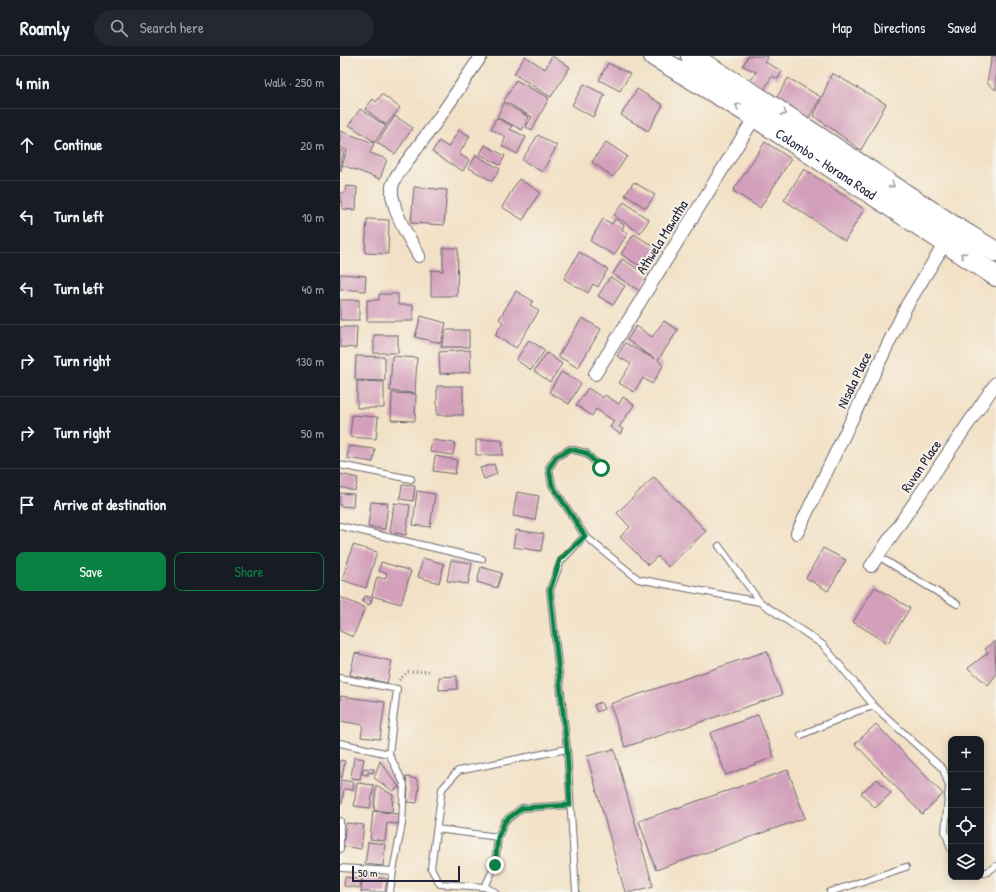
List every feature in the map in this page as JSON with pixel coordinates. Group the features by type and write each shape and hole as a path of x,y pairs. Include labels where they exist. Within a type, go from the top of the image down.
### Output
{"main road":[{"name":"Colombo - Horana Road","path":"654,56 755,117 996,276"},
{"name":"Colombo - Horana Road","path":"691,56 764,100 955,227 996,252"}],"street":[{"path":"419,256 396,211 392,194 392,186 398,175 481,56"},
{"name":"Athwela Mawatha","path":"594,374 755,117"},
{"name":"Nisala Place","path":"797,533 907,305 946,243"},
{"name":"Ruvan Place","path":"874,561 996,382"}],"lane":[{"path":"601,468 586,453 570,449 556,457 549,468 552,485 585,536 638,580 760,602"},
{"path":"340,466 411,479"},
{"path":"340,526 482,559"},
{"path":"576,892 567,749 550,590 560,560 585,536"},
{"path":"719,546 760,602 822,645 874,706 943,769 949,786 945,831 949,844"},
{"path":"874,561 956,604"},
{"path":"340,678 397,689 389,754 404,784 402,824 390,892"},
{"path":"801,735 855,712 874,706"},
{"path":"340,743 389,754"},
{"path":"495,892 485,887 440,884 431,868 442,789 458,771 567,749"},
{"path":"485,887 495,865 498,837 505,821 522,808 570,805"},
{"path":"340,821 340,848"},
{"path":"437,829 498,837"},
{"path":"830,892 906,866"},
{"path":"984,872 987,872 996,866"},
{"path":"340,868 393,871"}],"path":[{"path":"395,683 408,672 429,671"}],"building":[{"path":"525,56 545,69 552,56 570,67 551,97 514,74"},
{"path":"748,56 768,56 765,62 782,71 778,79 772,76 764,90 750,83 756,72 743,66"},
{"path":"992,56 996,56 996,90 987,83"},
{"path":"608,63 630,74 620,91 599,80"},
{"path":"832,73 886,104 861,150 814,116"},
{"path":"788,78 821,97 809,118 776,99"},
{"path":"516,80 549,98 532,130 526,127 532,117 504,101"},
{"path":"584,84 605,95 593,117 572,105"},
{"path":"637,89 663,105 648,131 621,115"},
{"path":"382,94 400,108 386,125 365,109 373,99 376,102"},
{"path":"504,103 529,117 522,130 497,117"},
{"path":"360,109 386,126 375,142 349,125"},
{"path":"395,116 413,128 395,154 377,143"},
{"path":"496,118 512,126 510,129 526,137 517,154 502,146 506,137 491,129"},
{"path":"459,130 470,136 459,154 469,160 463,171 432,152 439,141 448,147"},
{"path":"340,131 374,143 370,153 387,159 380,179 342,165 347,150 340,147"},
{"path":"538,135 557,146 542,172 522,160"},
{"path":"606,142 627,156 613,177 592,162"},
{"path":"765,142 791,159 760,208 733,191"},
{"path":"485,145 505,156 500,165 480,154"},
{"path":"340,150 344,151 341,171 340,171"},
{"path":"476,155 500,169 492,181 469,168"},
{"path":"804,169 864,209 845,241 784,200"},
{"path":"519,179 540,192 523,220 502,207"},
{"path":"634,182 655,195 646,208 625,195"},
{"path":"346,186 357,187 356,210 342,209 343,202 340,202 340,193 345,193"},
{"path":"414,187 447,190 444,225 411,223"},
{"path":"624,202 649,220 640,233 614,215"},
{"path":"367,219 389,220 388,254 365,253"},
{"path":"603,219 612,224 615,219 624,225 622,230 628,233 614,255 590,241"},
{"path":"634,234 664,253 651,273 621,254"},
{"path":"443,248 458,248 457,296 431,296 431,270 443,271"},
{"path":"579,252 608,269 598,287 593,284 588,293 564,279"},
{"path":"622,259 649,276 640,291 613,274"},
{"path":"340,274 366,276 365,291 340,289"},
{"path":"610,277 625,286 613,305 598,296"},
{"path":"516,291 533,301 530,305 539,311 516,348 495,335 503,322 499,319"},
{"path":"379,294 398,294 398,305 413,305 413,321 367,321 367,300 379,300"},
{"path":"340,300 359,300 359,320 340,320"},
{"path":"421,316 446,323 441,343 415,337"},
{"path":"582,318 601,329 578,368 558,356"},
{"path":"664,321 678,330 658,360 663,366 652,384 643,378 634,392 619,383 631,364 617,356 625,343 655,359 627,340 636,326 652,337"},
{"path":"340,327 357,327 356,348 340,347"},
{"path":"446,330 469,330 469,347 441,347"},
{"path":"374,335 398,335 398,353 374,353"},
{"path":"529,340 545,350 531,370 516,360"},
{"path":"470,350 471,372 440,374 439,352"},
{"path":"547,353 562,364 550,382 534,371"},
{"path":"356,356 385,357 385,381 355,380"},
{"path":"392,356 417,358 415,393 390,391"},
{"path":"561,372 581,383 569,404 549,392"},
{"path":"357,381 384,382 384,408 357,408"},
{"path":"437,386 463,386 463,415 437,415"},
{"path":"588,388 603,398 605,395 619,404 623,397 634,405 619,427 623,429 620,434 610,427 614,421 596,409 592,416 576,405"},
{"path":"392,393 416,394 415,421 391,420"},
{"path":"352,415 378,417 376,439 350,437"},
{"path":"432,440 455,443 453,455 430,452"},
{"path":"476,440 502,440 503,455 476,455"},
{"path":"349,446 375,449 373,462 347,458"},
{"path":"435,456 457,460 455,474 433,471"},
{"path":"494,464 497,474 484,479 480,468"},
{"path":"340,474 358,478 355,491 340,487"},
{"path":"654,477 706,531 668,567 658,556 648,565 620,537 630,527 617,513"},
{"path":"402,485 415,486 413,501 400,499"},
{"path":"417,491 435,494 430,527 413,525"},
{"path":"517,492 539,496 535,520 513,516"},
{"path":"340,493 354,494 353,507 340,506"},
{"path":"371,502 388,503 385,529 368,527"},
{"path":"394,503 410,505 406,535 390,532"},
{"path":"516,530 544,534 541,551 513,547"},
{"path":"353,545 377,552 366,588 342,580"},
{"path":"823,548 846,560 828,591 806,578"},
{"path":"423,558 444,564 439,583 418,577"},
{"path":"451,560 472,563 468,584 447,581"},
{"path":"381,562 411,571 401,604 372,596 377,577 385,579 387,573 379,571"},
{"path":"481,567 502,573 497,588 477,582"},
{"path":"875,587 910,608 888,643 853,622"},
{"path":"365,596 372,598 370,605 362,602"},
{"path":"340,597 365,608 353,637 340,631"},
{"path":"995,641 996,675 988,685 968,668 988,653 985,649"},
{"path":"767,651 782,695 625,747 610,704"},
{"path":"355,653 392,661 387,683 350,675"},
{"path":"457,676 457,689 439,690 439,677"},
{"path":"340,696 385,702 380,739 361,737 363,725 340,721"},
{"path":"601,702 604,709 597,712 594,705"},
{"path":"758,715 774,757 726,775 710,733"},
{"path":"876,724 943,794 922,814 855,744"},
{"path":"614,749 653,886 632,892 625,892 587,756"},
{"path":"354,757 364,759 360,779 351,778"},
{"path":"340,760 345,761 342,778 340,778"},
{"path":"380,761 399,787 393,791 374,778"},
{"path":"364,768 374,769 373,773 368,772 368,775 362,774"},
{"path":"788,770 805,818 656,870 639,821"},
{"path":"406,777 417,779 419,787 417,803 407,802 408,789"},
{"path":"877,779 891,793 875,808 861,793"},
{"path":"340,780 354,782 353,790 344,789 342,803 340,803"},
{"path":"357,783 374,785 370,808 354,806"},
{"path":"376,785 393,795 392,812 374,810"},
{"path":"373,811 399,814 398,824 387,823 385,841 370,839"},
{"path":"346,823 364,825 361,849 343,846"},
{"path":"368,842 385,844 383,866 365,864"},
{"path":"363,875 387,879 385,892 361,892"},
{"path":"345,877 361,879 360,888 344,886"}],"route":[{"path":"495,865 498,837 505,821 522,808 570,805 567,749 550,590 560,560 585,536 552,485 549,468 556,457 570,449 586,453 601,468"}]}
